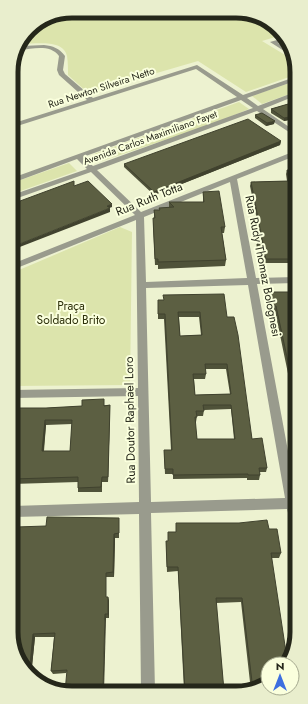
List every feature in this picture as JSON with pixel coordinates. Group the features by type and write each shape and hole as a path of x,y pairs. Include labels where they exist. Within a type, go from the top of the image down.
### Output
{"street":[{"path":"280,40 273,42 285,49"},
{"path":"24,48 46,47 58,51 62,56 60,70 62,75 92,101"},
{"name":"Rua Newton Silveira Netto","path":"18,124 197,67 243,97"},
{"name":"Avenida Carlos Maximiliano Fayet","path":"18,178 290,81"},
{"name":"Avenida Carlos Maximiliano Fayet","path":"18,196 211,127 290,96"},
{"path":"243,97 290,130"},
{"name":"Rua Ruth Totta","path":"18,265 290,155"},
{"path":"79,157 140,215"},
{"name":"Rua Rudy Thomaz Bolognesi","path":"233,178 290,477"},
{"name":"Rua Doutor Raphael Loro","path":"140,215 148,686"},
{"path":"142,284 290,280"},
{"path":"18,394 143,392"},
{"path":"18,512 290,504"}],"green space":[{"path":"62,19 246,19 269,29 277,37 262,41 287,56 290,65 290,77 246,92 198,61 88,93 68,75 67,56 64,51 55,45 42,43 26,44 42,27"},
{"path":"290,83 290,94 262,104 252,96"},
{"path":"239,102 249,109 210,125 102,161 94,154"},
{"path":"69,163 77,171 18,192 18,181"},
{"name":"Praça Soldado Brito","path":"120,227 132,232 130,385 18,386 18,270"}],"building":[{"path":"290,103 290,118 284,118 271,109"},
{"path":"262,113 275,121 267,123 255,115"},
{"path":"248,119 281,141 154,192 124,164"},
{"path":"287,170 290,170 290,259 266,259 265,255 259,255 257,244 263,244 251,182 289,181"},
{"path":"74,181 74,186 88,181 112,204 107,206 110,208 18,245 18,202"},
{"path":"219,191 225,227 221,227 226,260 158,262 158,259 155,259 154,210 160,210 159,208 174,207 169,202 204,202 203,192"},
{"path":"271,292 290,292 290,371 276,306 273,306"},
{"path":"224,294 227,317 234,317 238,335 252,439 262,438 267,468 259,468 260,475 173,475 173,469 165,469 164,450 172,450 165,314 158,314 158,300 164,300 163,295","holes":["178,312 200,312 202,335 180,336","205,364 227,364 231,394 195,395 193,374 206,374","203,405 231,405 235,439 197,439 195,417 197,417 196,411 204,411"]},
{"path":"104,399 104,406 110,405 108,477 102,477 101,487 78,488 78,477 18,479 18,408 82,406 82,400","holes":["45,420 72,420 70,451 42,451"]},
{"path":"47,517 119,518 119,533 114,534 113,572 106,573 108,614 105,614 103,686 66,685 67,670 51,671 55,633 33,634 30,666 22,652 18,639 18,527 46,526"},
{"path":"267,520 269,529 277,529 281,553 271,553 286,652 284,656 260,656 260,680 252,683 242,598 216,598 224,686 185,686 178,567 167,567 166,541 168,541 168,532 176,532 176,523 239,523"}]}
